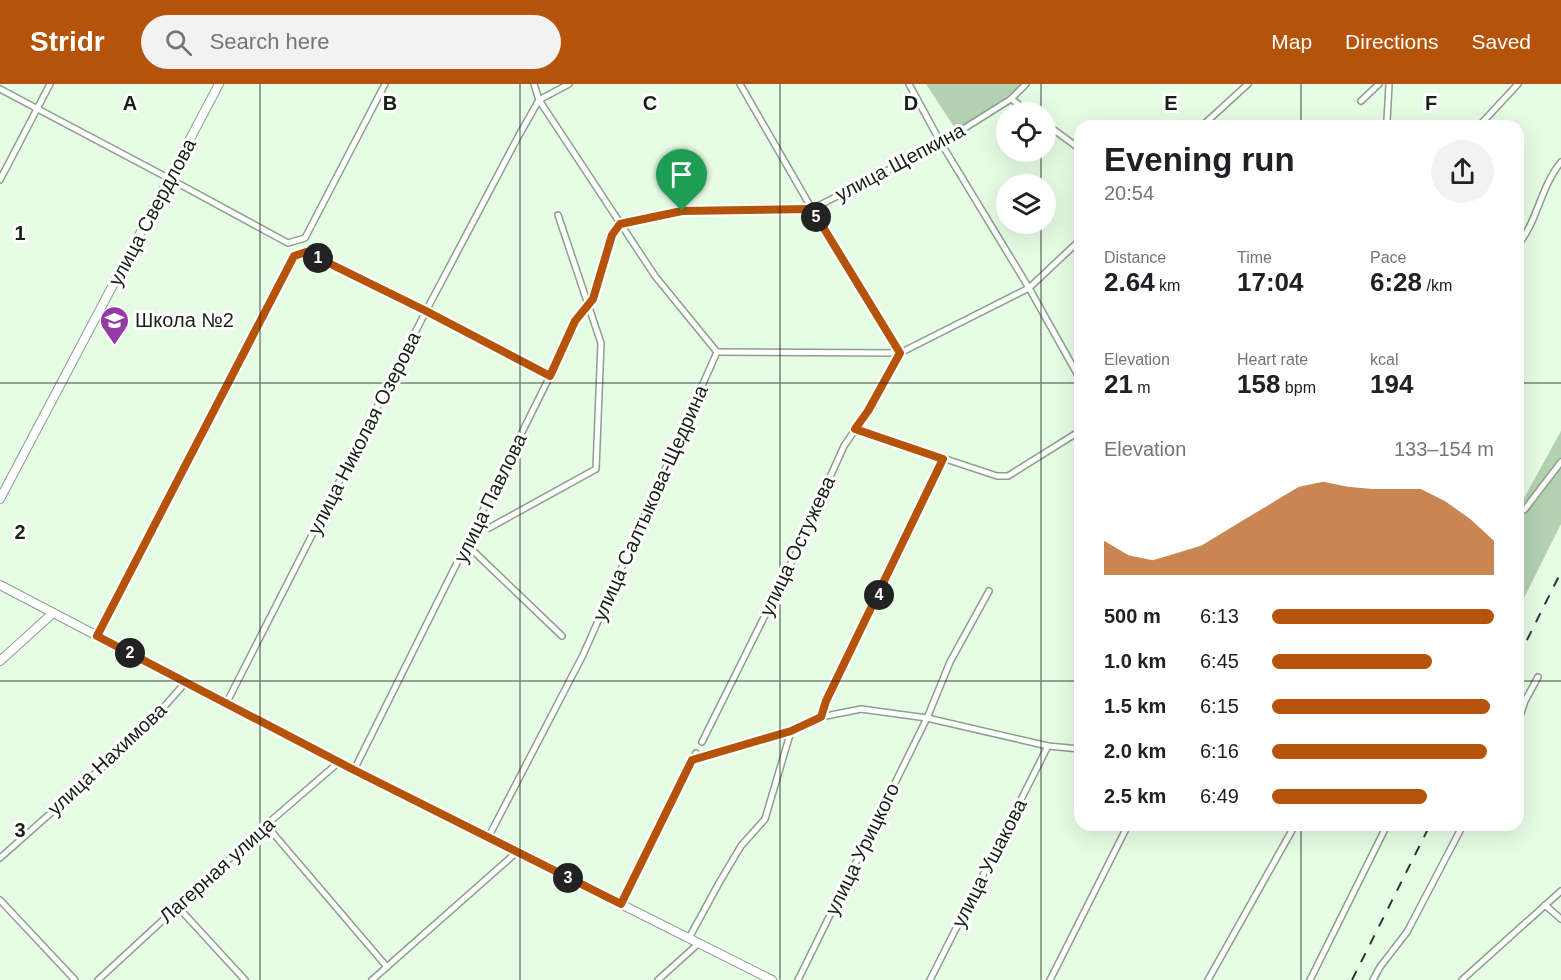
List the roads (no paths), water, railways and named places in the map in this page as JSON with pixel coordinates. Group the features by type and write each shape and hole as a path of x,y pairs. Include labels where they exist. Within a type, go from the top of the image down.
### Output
{"main road":[{"name":"улица Свердлова","path":"0,499 219,84"},
{"path":"0,585 354,770 771,980"},
{"path":"0,661 53,613"}],"street":[{"path":"0,180 50,84"},
{"path":"0,89 288,243 305,238 385,84"},
{"path":"534,84 539,100 655,276 717,352 900,353 1029,288 1074,246"},
{"path":"539,100 569,84"},
{"path":"740,84 812,209 900,353"},
{"path":"909,84 941,143 1029,288 1074,368"},
{"name":"улица Щепкина","path":"620,224 682,211 812,209 941,143 1011,99 1026,84"},
{"path":"1209,120 1248,84"},
{"path":"1361,101 1379,84"},
{"path":"1387,120 1389,84"},
{"path":"1485,120 1518,84"},
{"path":"1011,99 1015,102"},
{"name":"улица Николая Озерова","path":"226,704 426,311 539,100"},
{"path":"1056,131 1074,145"},
{"path":"1524,236 1537,213 1541,198 1561,162"},
{"path":"489,528 596,469 601,344 558,215"},
{"name":"улица Павлова","path":"354,770 467,545 575,321 593,299 612,235 620,224"},
{"path":"97,636 294,256 306,252 550,376"},
{"name":"улица Салтыкова-Щедрина","path":"488,838 583,655 717,352"},
{"name":"улица Остужева","path":"702,742 795,555 844,446 868,411 900,353"},
{"path":"855,429 997,476 1008,476 1074,435"},
{"path":"821,717 826,701 943,459"},
{"path":"1524,510 1561,462"},
{"path":"467,545 562,636"},
{"name":"улица Урицкого","path":"798,980 927,718 950,662 989,591"},
{"path":"1524,704 1538,677"},
{"name":"улица Нахимова","path":"0,858 141,733 185,683"},
{"path":"692,760 791,731 821,717 861,709 927,718 1048,746 1074,749"},
{"path":"689,938 741,846 765,819 791,731"},
{"name":"улица Ушакова","path":"930,980 1048,746"},
{"path":"621,904 696,753"},
{"name":"Лагерная улица","path":"98,980 266,825 339,762"},
{"path":"266,825 387,967"},
{"path":"1050,980 1125,831"},
{"path":"1208,980 1291,831"},
{"path":"1311,980 1384,831"},
{"path":"1373,980 1380,967 1407,932 1460,831"},
{"path":"372,980 517,852"},
{"path":"1462,980 1561,891"},
{"path":"0,900 75,980"},
{"path":"1545,905 1561,919"},
{"path":"177,906 245,980"},
{"path":"658,980 699,943"}],"railway":[{"path":"1524,646 1561,572"},
{"path":"1352,980 1427,831"}],"place":[{"name":"Школа №2","path":"114,346"}]}
